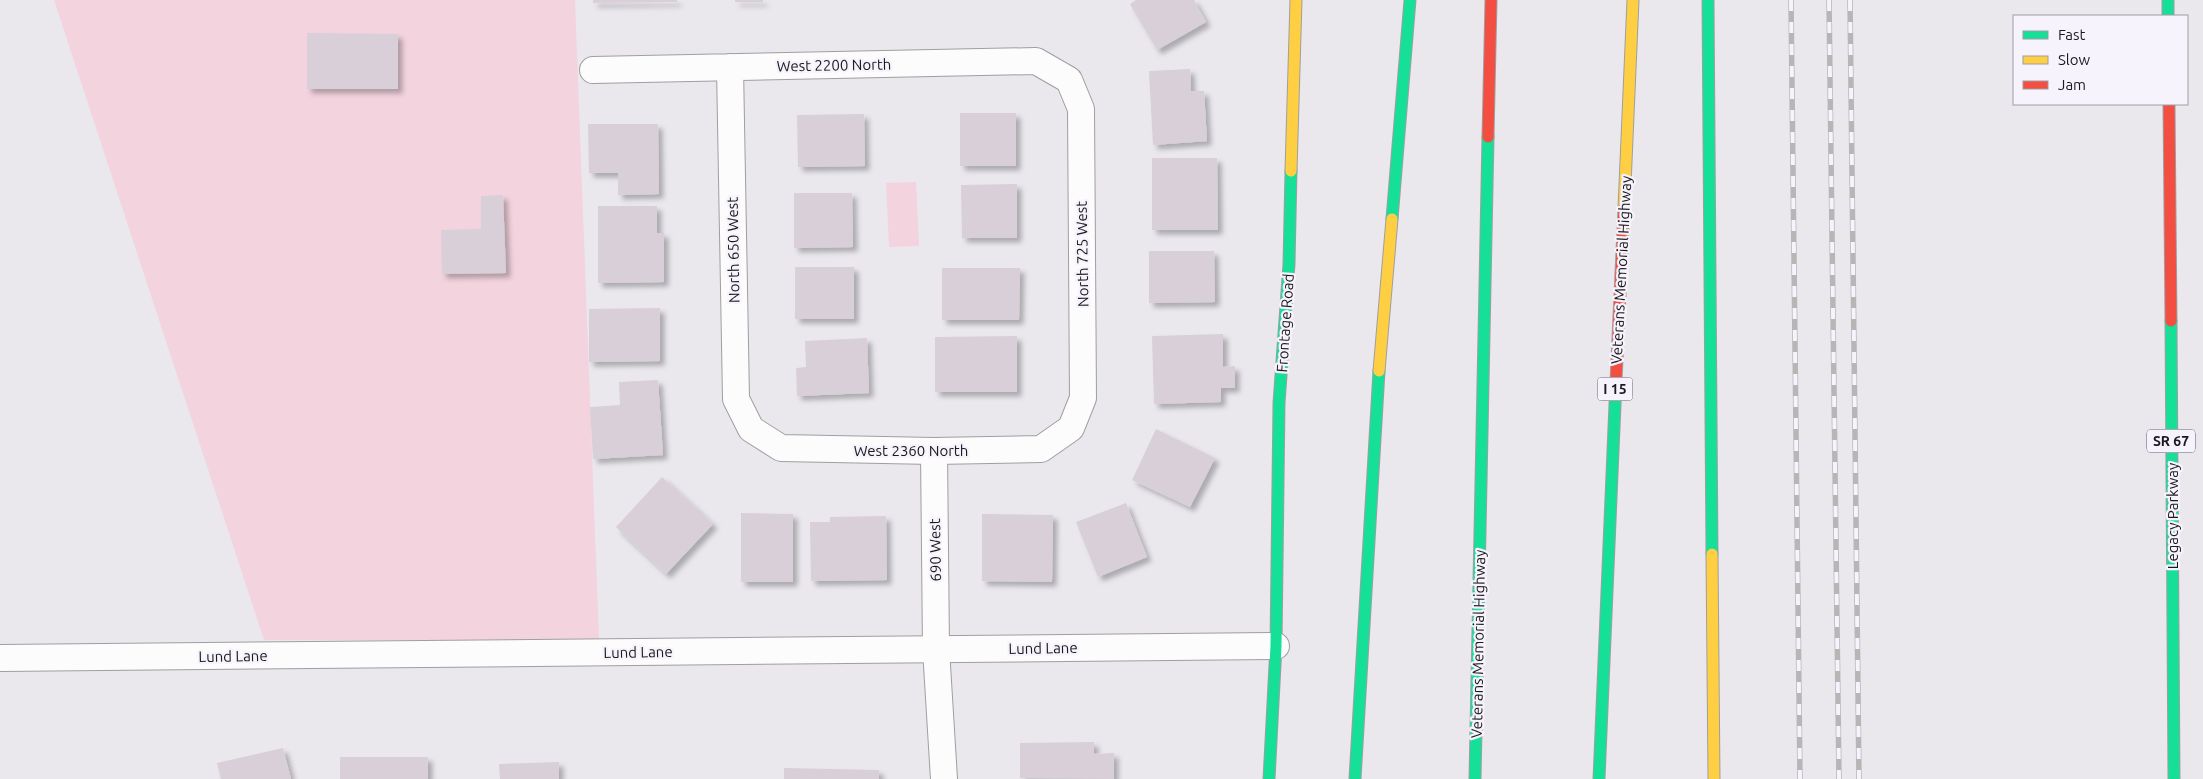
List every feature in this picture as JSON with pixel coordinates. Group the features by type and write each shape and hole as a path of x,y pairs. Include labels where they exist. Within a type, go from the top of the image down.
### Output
{"main road":[{"name":"Frontage Road","path":"1269,779 1276,646 1279,403 1289,264 1296,0"},
{"path":"1355,779 1375,418 1410,0"},
{"name":"Veterans Memorial Highway","path":"1475,779 1490,0"},
{"name":"Veterans Memorial Highway","path":"1599,779 1633,0"},
{"path":"1708,0 1714,779"},
{"path":"2168,0 2168,15"},
{"name":"Legacy Parkway","path":"2169,105 2174,779"}],"street":[{"name":"West 2200 North","path":"593,70 1036,62 1069,80"},
{"name":"North 650 West","path":"730,67 736,399 751,429"},
{"name":"North 725 West","path":"1069,80 1081,109 1083,398 1071,428"},
{"name":"West 2360 North","path":"751,429 780,448 934,451 1041,449 1071,428"},
{"name":"690 West","path":"934,451 936,649 944,779"},
{"name":"Lund Lane","path":"0,658 1276,646"}],"shaded area":[{"path":"54,0 575,0 599,640 264,640"},
{"path":"916,182 919,246 889,247 886,183"}],"building":[{"path":"593,0 677,0 677,2 593,3"},
{"path":"735,0 763,0 763,2 735,2"},
{"path":"1136,0 1194,0 1206,22 1157,50 1130,4"},
{"path":"307,33 398,34 398,89 307,89"},
{"path":"1190,69 1191,91 1204,91 1207,141 1153,145 1149,71"},
{"path":"960,113 1016,113 1016,166 960,166"},
{"path":"864,114 865,166 798,167 797,115"},
{"path":"588,124 658,124 659,194 618,195 618,173 589,173"},
{"path":"1152,158 1217,158 1218,230 1152,230"},
{"path":"1017,184 1017,238 962,238 961,185"},
{"path":"794,193 852,193 853,247 794,248"},
{"path":"503,195 506,273 442,274 441,230 481,229 481,196"},
{"path":"598,206 657,206 657,233 664,233 664,282 598,283"},
{"path":"1149,251 1214,251 1215,302 1149,303"},
{"path":"795,267 854,267 854,319 795,319"},
{"path":"942,268 1020,268 1019,320 942,320"},
{"path":"660,308 660,361 589,362 589,309"},
{"path":"1223,334 1223,367 1235,366 1235,388 1221,388 1221,402 1154,404 1152,336"},
{"path":"1017,336 1017,392 935,392 935,337"},
{"path":"867,338 869,393 797,396 796,368 806,367 805,341"},
{"path":"658,380 663,455 593,459 590,407 620,405 619,382"},
{"path":"1156,429 1215,458 1190,507 1132,480"},
{"path":"662,477 713,524 666,574 616,527"},
{"path":"1126,503 1147,557 1098,577 1076,522"},
{"path":"741,513 793,514 793,582 741,582"},
{"path":"982,514 1053,515 1052,582 982,581"},
{"path":"886,516 887,580 811,581 810,522 830,522 830,517"},
{"path":"1094,742 1094,754 1114,753 1114,779 1020,778 1020,743"},
{"path":"283,748 291,779 221,779 217,763"},
{"path":"340,757 428,757 428,779 340,779"},
{"path":"559,762 559,779 500,779 499,764"},
{"path":"784,768 879,770 879,779 784,779"}],"railway":[{"path":"1791,0 1800,779"},
{"path":"1829,0 1839,779"},
{"path":"1850,0 1859,779"}],"traffic: fast":[{"path":"1392,219 1410,0"},
{"path":"1708,0 1712,554"},
{"path":"2168,0 2168,15"},
{"path":"1475,779 1488,137"},
{"path":"1269,779 1276,646 1279,403 1289,264 1291,171"},
{"path":"2171,321 2174,779"},
{"path":"1355,779 1379,371"},
{"path":"1599,779 1616,381"}],"traffic: slow":[{"path":"1291,171 1296,0"},
{"path":"1624,208 1633,0"},
{"path":"1379,371 1392,219"},
{"path":"1712,554 1714,779"}],"traffic: jam":[{"path":"1488,137 1491,0"},
{"path":"2169,105 2171,321"},
{"path":"1616,381 1624,208"}]}
